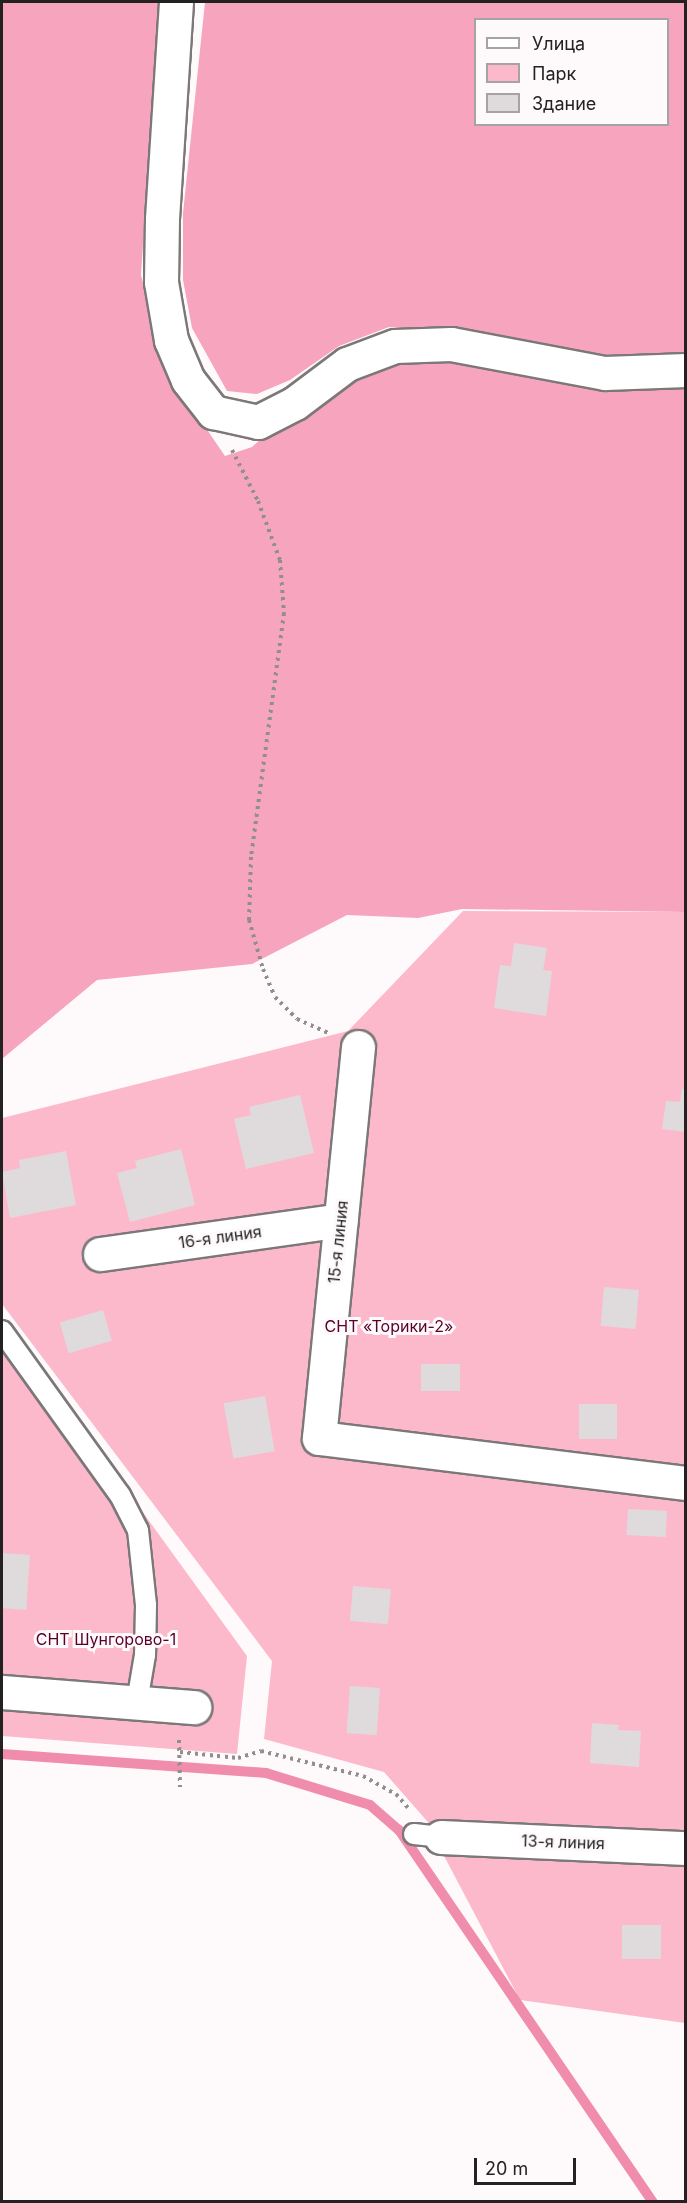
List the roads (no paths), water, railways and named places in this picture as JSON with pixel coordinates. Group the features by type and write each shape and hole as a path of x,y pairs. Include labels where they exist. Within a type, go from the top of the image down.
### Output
{"street":[{"path":"176,2 160,282 171,340 189,380 213,412 258,422 296,403 347,364 395,346 452,344 606,374 686,370"},
{"name":"15-я линия","path":"358,1047 319,1438 686,1483"},
{"name":"16-я линия","path":"100,1254 340,1220"},
{"path":"2,1692 194,1707"},
{"name":"13-я линия","path":"429,1836 685,1843"}],"lane":[{"path":"2,1331 120,1494 138,1530 146,1605 145,1655 137,1702"}],"waterway":[{"path":"2,1754 266,1773 370,1805 399,1830 653,2202"}],"park label":[{"name":"СНТ «Торики-2»","path":"389,1326"},
{"name":"СНТ Шунгорово-1","path":"106,1639"}]}
